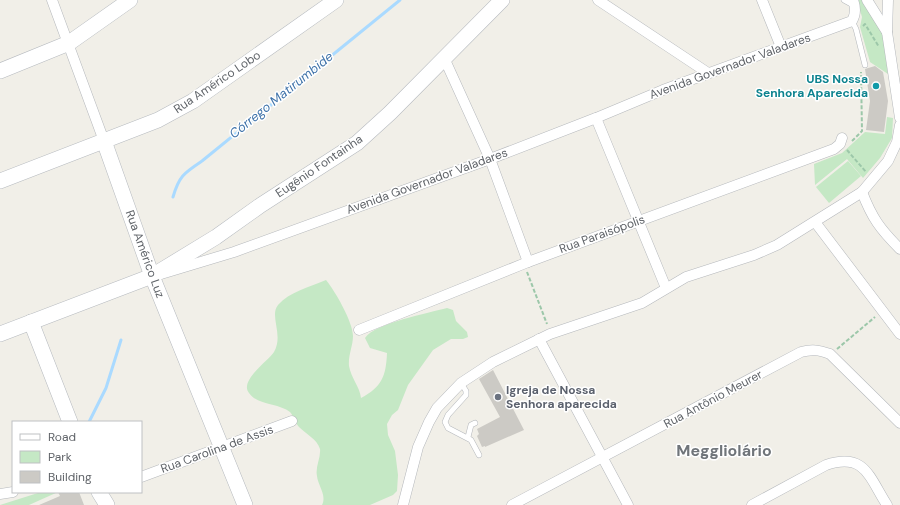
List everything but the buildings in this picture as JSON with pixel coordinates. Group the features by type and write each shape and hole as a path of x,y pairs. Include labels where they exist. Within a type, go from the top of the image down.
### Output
{"main road":[{"path":"0,71 69,43 130,0"},
{"name":"Rua Américo Lobo","path":"0,181 158,120 193,101 336,0"},
{"name":"Eugênio Fontainha","path":"152,276 216,237 261,205 357,143 445,60 502,0"},
{"name":"Rua Américo Luz","path":"104,141 152,276 223,447 245,505"},
{"name":"Avenida Governador Valadares","path":"0,334 152,276"},
{"path":"31,322 70,421"},
{"path":"100,493 107,505"}],"street":[{"name":"Rua Américo Luz","path":"52,0 104,141"},
{"path":"598,0 708,73"},
{"path":"762,0 781,47"},
{"path":"867,0 887,32"},
{"path":"888,0 887,32 900,118"},
{"path":"854,3 854,25"},
{"name":"Avenida Governador Valadares","path":"152,276 177,271 234,252 490,159 708,73 781,47 854,25"},
{"path":"445,60 490,159 526,263"},
{"path":"596,118 637,221 666,288"},
{"path":"402,505 418,447 429,422 437,408 461,383 493,362 550,334 642,303 686,277 754,255 777,245 862,192 888,161 897,142 900,125"},
{"name":"Rua Paraisópolis","path":"359,330 526,263 834,149 840,144 845,143"},
{"path":"862,192 871,214 883,231 900,249"},
{"path":"814,222 900,334"},
{"path":"540,339 628,505"},
{"name":"Rua Antônio Meurer","path":"512,505 801,352 820,350 830,354"},
{"path":"830,354 900,423"},
{"name":"Rua Carolina de Assis","path":"142,477 292,421"},
{"path":"752,505 826,465 837,461 850,461 858,463 865,471 887,505"},
{"path":"0,494 12,492"}],"lane":[{"path":"844,0 854,3"},
{"path":"854,25 865,65"},
{"path":"461,383 466,391 466,395 448,415 445,422 448,428 468,437 479,455"},
{"path":"468,437 471,425 475,423"}],"path":[{"path":"854,25 866,24 879,48 890,50"},
{"path":"865,65 861,66 862,131 845,143 873,179"},
{"path":"526,263 550,334"},
{"path":"830,354 883,312"}],"green space":[{"path":"857,0 863,0 882,27 888,74 870,62 860,27 862,17"},
{"path":"887,117 893,118 892,138 880,158 863,178 847,159 815,185 814,164 842,153 865,132 885,134"},
{"path":"848,161 861,176 829,203 816,187"},
{"path":"326,280 343,307 350,323 353,340 349,358 349,366 361,398 374,390 382,380 385,368 387,353 370,348 365,338 371,333 391,323 447,308 453,310 456,321 467,332 468,337 463,339 451,339 433,350 408,385 398,410 392,415 387,424 388,435 395,451 398,475 397,491 393,495 370,505 322,505 323,494 317,473 320,452 319,445 296,424 293,415 290,412 280,407 257,400 249,393 247,388 251,377 271,356 277,346 278,339 275,315 278,305 294,293"},
{"path":"38,493 56,493 29,505 0,505"}],"waterway":[{"name":"Córrego Matirumbide","path":"173,197 180,180 186,172 202,161 400,0"},
{"name":"Córrego Matirumbide","path":"90,421 106,388 121,340"}],"place":[{"name":"UBS Nossa Senhora Aparecida","path":"876,86"},
{"name":"Igreja de Nossa Senhora aparecida","path":"498,397"}],"district":[{"name":"Meggliolário","path":"724,450"}]}
